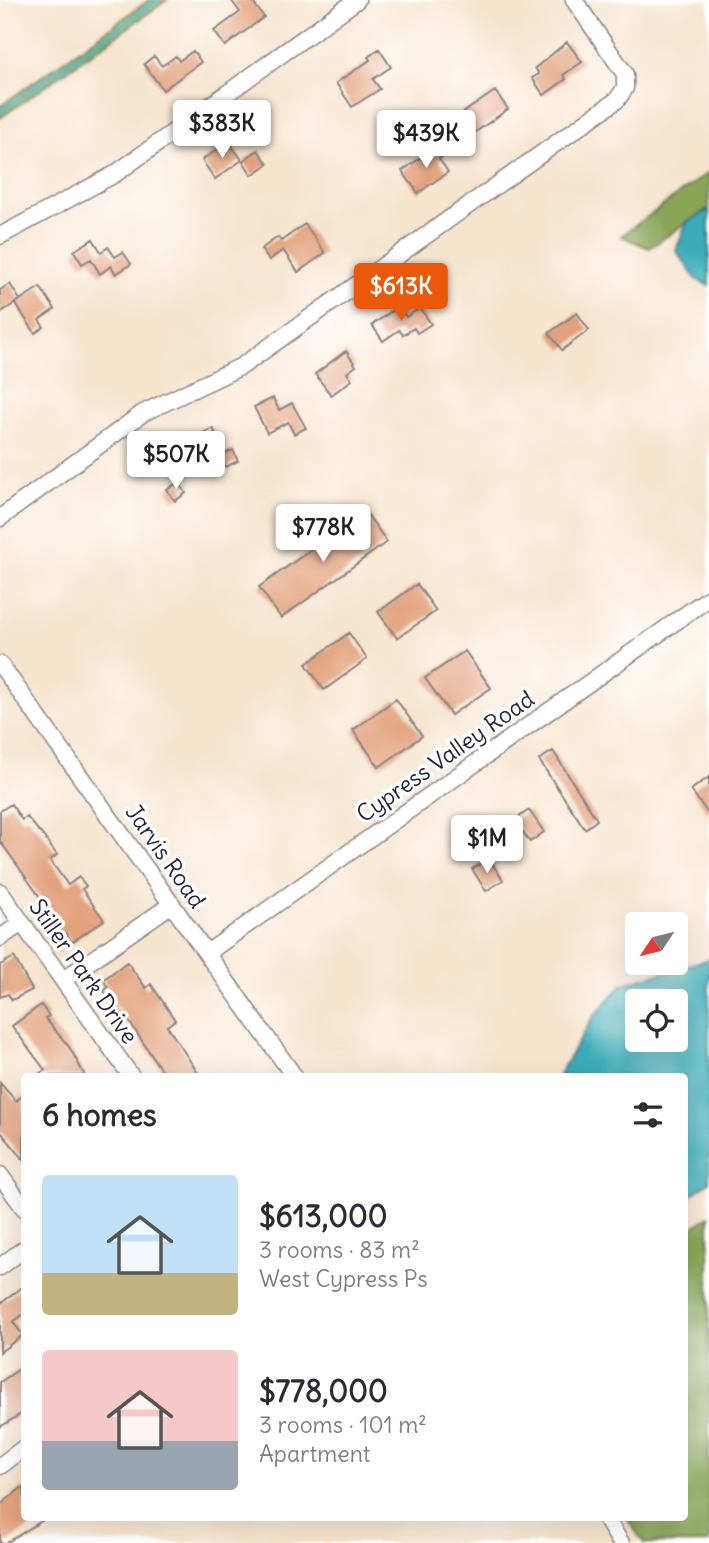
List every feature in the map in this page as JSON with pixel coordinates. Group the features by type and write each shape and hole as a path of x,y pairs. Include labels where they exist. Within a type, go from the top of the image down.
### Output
{"street":[{"path":"0,236 115,174 357,0"},
{"path":"0,518 142,414 242,366 617,100 625,88 625,74 576,3"},
{"name":"Cypress Valley Road","path":"207,953 709,598"},
{"name":"Jarvis Road","path":"0,664 293,1073"},
{"name":"Stiller Park Drive","path":"1,896 129,1073"},
{"path":"62,980 172,904"},
{"path":"0,938 22,923"},
{"path":"0,1175 21,1204"},
{"path":"0,1267 21,1251"},
{"path":"0,1466 21,1450"},
{"path":"607,1521 621,1543"}],"green space":[{"path":"149,0 167,0 0,118 0,106"},
{"path":"709,172 709,208 649,248 621,236"},
{"path":"709,1216 709,1543 644,1543 629,1521 688,1521 688,1231"}],"water":[{"path":"709,210 709,286 696,279 676,250 687,222"},
{"path":"709,959 709,1182 688,1197 688,1073 560,1073 594,1016 623,984 654,975 688,975 688,965"}],"building":[{"path":"231,0 251,0 264,17 225,46 214,31 240,12"},
{"path":"567,42 582,62 563,75 566,79 544,95 532,78 539,74 535,68"},
{"path":"379,49 391,67 373,79 380,89 352,107 336,83 370,60 368,57"},
{"path":"193,51 201,62 163,90 144,64 154,56 162,66 176,56 179,61"},
{"path":"495,91 508,109 470,136 463,125 469,121 464,112"},
{"path":"229,142 242,160 215,179 202,160"},
{"path":"437,146 444,156 439,159 448,172 418,193 402,171"},
{"path":"258,150 268,164 252,175 243,161"},
{"path":"305,224 325,253 298,272 283,250 269,260 261,249 278,237 281,241"},
{"path":"93,239 101,252 108,247 115,257 123,252 131,264 116,274 111,266 100,274 91,259 82,264 74,251"},
{"path":"10,284 20,300 0,313 0,290"},
{"path":"40,287 55,309 39,320 44,327 35,333 15,303"},
{"path":"399,306 406,317 420,308 431,324 417,333 414,328 403,335 399,330 383,341 372,325"},
{"path":"577,313 589,330 562,350 549,333"},
{"path":"346,351 356,366 347,373 352,380 331,395 315,374"},
{"path":"273,398 279,410 292,403 306,428 294,434 288,422 267,433 254,407"},
{"path":"213,428 221,447 194,460 186,441"},
{"path":"233,450 238,461 226,467 220,456"},
{"path":"178,482 186,493 175,501 167,490"},
{"path":"365,511 387,542 281,618 259,587"},
{"path":"417,584 436,611 397,638 378,612"},
{"path":"349,633 367,659 324,690 306,664"},
{"path":"465,651 491,688 451,715 425,678"},
{"path":"396,699 422,736 379,767 353,730"},
{"path":"553,751 597,820 585,829 539,760"},
{"path":"709,777 709,815 691,790"},
{"path":"11,804 22,820 27,817 57,855 50,860 68,885 79,877 86,886 82,889 104,920 72,942 66,933 63,935 57,926 59,924 0,841 0,811"},
{"path":"529,810 544,832 530,842 515,820"},
{"path":"489,859 503,880 486,891 472,869"},
{"path":"14,957 32,990 12,1000 8,994 0,997 0,965"},
{"path":"127,962 146,988 151,984 175,1020 167,1026 198,1073 163,1073 129,1021 104,991 108,987 103,980"},
{"path":"41,1005 49,1016 45,1018 70,1048 83,1073 40,1073 45,1070 12,1026"},
{"path":"0,1083 16,1101 21,1097 21,1156 0,1131"},
{"path":"21,1288 21,1316 13,1322 21,1336 0,1352 0,1304"},
{"path":"21,1368 21,1414 0,1427 0,1382"},
{"path":"21,1488 21,1521 42,1521 6,1543 0,1543 0,1505"}],"waterway":[{"path":"0,112 158,0"}]}
